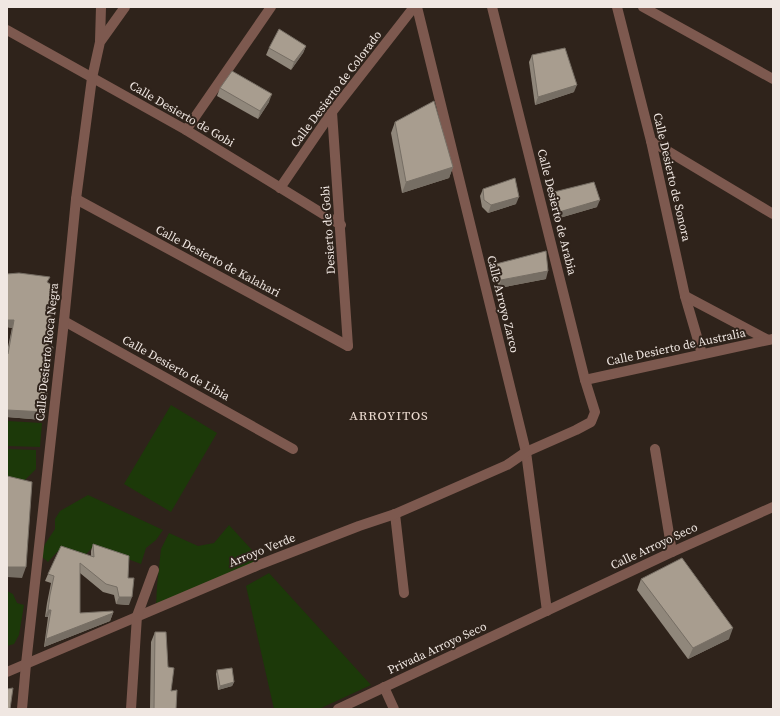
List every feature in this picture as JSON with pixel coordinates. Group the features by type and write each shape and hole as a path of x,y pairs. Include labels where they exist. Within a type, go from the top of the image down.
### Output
{"street":[{"path":"100,42 101,7"},
{"name":"Calle Desierto Roca Negra","path":"22,709 76,199 92,78 100,42 125,7"},
{"path":"186,130 271,7"},
{"name":"Calle Desierto de Colorado","path":"280,188 332,112 414,7"},
{"name":"Calle Arroyo Zarco","path":"418,7 526,452 547,611"},
{"name":"Calle Desierto de Arabia","path":"492,7 585,380 595,412 591,422"},
{"name":"Calle Desierto de Sonora","path":"617,7 651,141 685,296 702,354"},
{"path":"643,7 773,79"},
{"name":"Calle Desierto de Gobi","path":"7,30 186,130 341,225"},
{"name":"Desierto de Gobi","path":"332,112 341,225 348,346"},
{"path":"651,141 773,214"},
{"name":"Calle Desierto de Kalahari","path":"76,199 348,346"},
{"path":"685,296 771,339"},
{"name":"Calle Desierto de Libia","path":"64,321 293,449"},
{"name":"Calle Desierto de Australia","path":"585,380 771,339"},
{"name":"Arroyo Verde","path":"7,672 261,564 359,526 395,514 507,466 526,452 591,422"},
{"path":"655,449 672,552"},
{"name":"Calle Arroyo Seco","path":"547,611 672,552 773,507"},
{"path":"395,514 404,594"},
{"path":"131,709 137,616 154,570"},
{"name":"Privada Arroyo Seco","path":"338,709 547,611"},
{"path":"384,687 394,709"}],"green space":[{"path":"171,405 217,433 171,512 124,484"},
{"path":"7,421 42,423 40,447 7,446"},
{"path":"7,449 36,450 36,469 22,483 7,480"},
{"path":"88,495 163,530 156,540 146,548 141,564 94,546 84,556 58,551 48,562 41,556 45,544 55,529 55,519 60,511"},
{"path":"229,525 262,561 156,606 161,549 169,533 198,546 214,543"},
{"path":"269,573 371,685 319,709 274,709 246,586"},
{"path":"7,591 13,594 17,603 24,605 19,635 14,644 7,646"}],"building":[{"path":"279,29 306,46 294,62 269,48"},
{"path":"565,48 577,85 538,97 532,55"},
{"path":"232,71 272,94 260,111 220,88"},
{"path":"434,101 453,167 406,182 395,122"},
{"path":"515,178 519,197 491,205 484,200 483,189"},
{"path":"594,182 600,200 559,212 554,192"},
{"path":"546,251 548,271 501,280 496,264"},
{"path":"19,273 50,277 47,282 53,286 51,292 53,293 48,346 53,347 48,371 46,412 7,410 7,354 14,320 7,320 7,274"},
{"path":"7,476 32,482 26,567 7,567"},
{"path":"93,544 129,556 128,578 134,578 132,597 119,597 117,587 106,584 80,563 80,613 113,611 113,613 46,639 51,610 48,610 54,576 48,574 61,546 94,557"},
{"path":"682,558 733,628 693,648 641,579"},
{"path":"155,632 166,632 168,667 174,668 171,691 177,690 176,709 154,709"},
{"path":"232,668 234,682 220,686 217,670"},
{"path":"13,688 10,709 7,709 7,689"}],"district":[{"name":"ARROYITOS","path":"389,415"}]}
